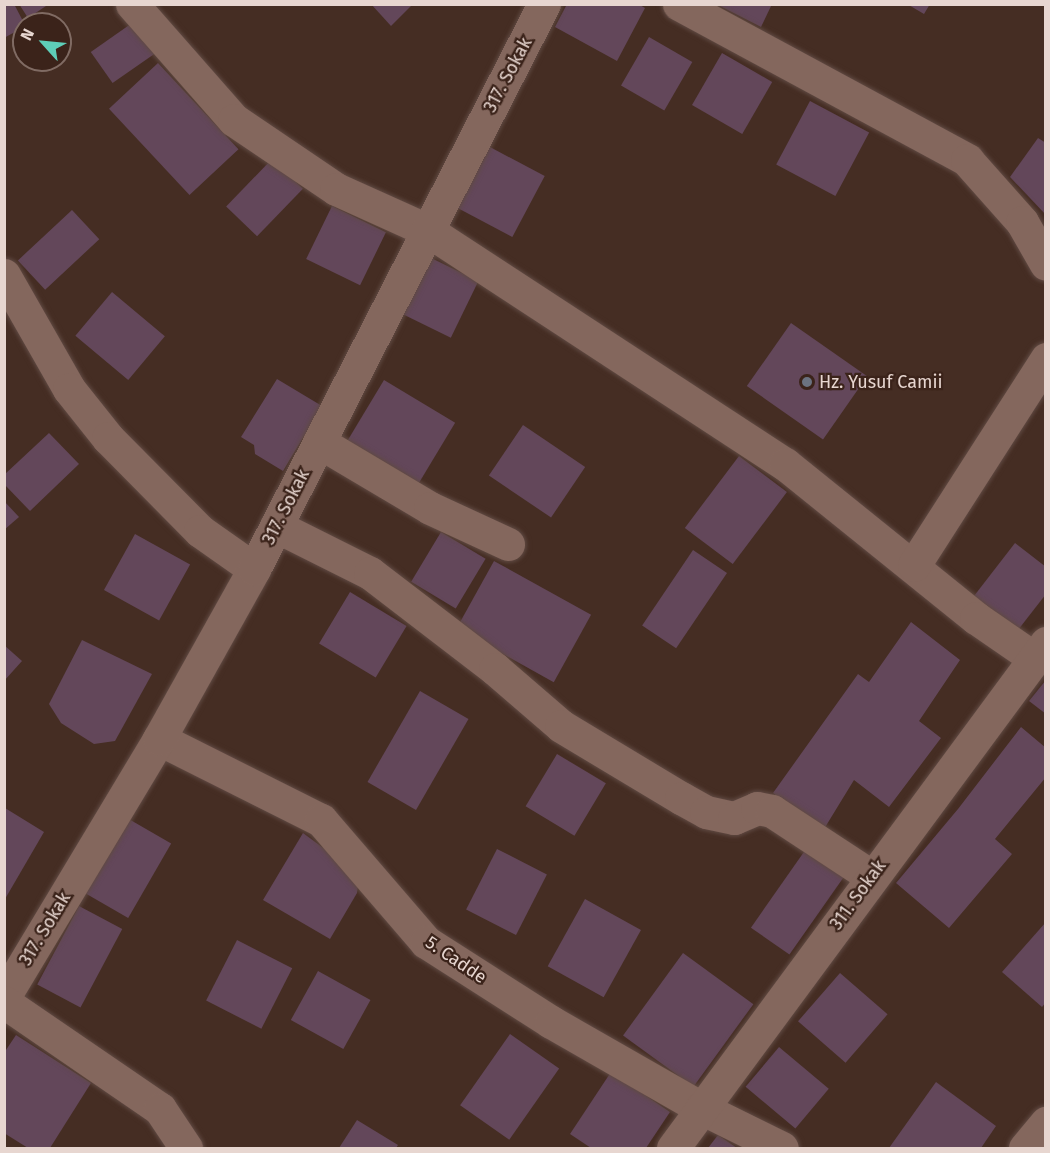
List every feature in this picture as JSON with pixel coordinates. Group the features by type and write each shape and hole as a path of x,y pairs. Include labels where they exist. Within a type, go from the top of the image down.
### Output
{"street":[{"path":"132,4 234,120 336,189 427,230 785,464 914,565 976,618 1040,651"},
{"name":"317. Sokak","path":"4,997 159,739 254,569 544,4"},
{"path":"679,4 967,160 1022,222 1046,264"},
{"path":"4,275 69,388 108,438 200,531 254,569"},
{"path":"914,565 1046,359"},
{"path":"319,442 430,508 508,544"},
{"path":"276,526 370,573 495,669 561,726 681,798 706,812 734,818 757,808 772,811 871,876"},
{"name":"311. Sokak","path":"673,1149 700,1108 1040,651"},
{"name":"5. Cadde","path":"159,739 321,820 426,942 551,1022 700,1108 782,1149"},
{"path":"4,1002 160,1109 186,1149"},
{"path":"1025,1149 1046,1123"}],"building":[{"path":"4,4 14,4 18,12 12,12 12,34 4,38"},
{"path":"19,4 49,4 37,12 24,12"},
{"path":"371,4 413,4 391,26"},
{"path":"567,4 638,4 645,8 617,61 555,27"},
{"path":"716,4 772,4 761,27"},
{"path":"907,4 930,4 924,14"},
{"path":"135,21 157,52 113,83 91,52"},
{"path":"649,37 692,62 664,110 621,85"},
{"path":"722,53 772,82 742,134 692,105"},
{"path":"158,63 238,149 189,195 109,109"},
{"path":"810,101 869,132 835,196 776,165"},
{"path":"1038,138 1046,143 1046,215 1010,177"},
{"path":"490,147 545,176 512,237 458,208"},
{"path":"272,159 303,189 257,236 226,206"},
{"path":"332,206 386,232 360,285 306,259"},
{"path":"72,210 99,239 45,290 18,260"},
{"path":"429,257 478,281 451,338 401,314"},
{"path":"112,292 165,336 128,380 75,336"},
{"name":"Hz. Yusuf Camii","path":"791,323 867,376 823,439 747,386"},
{"path":"277,379 322,406 283,471 255,454 254,445 241,437"},
{"path":"384,380 455,423 419,484 347,441"},
{"path":"523,425 585,467 551,518 489,476"},
{"path":"49,433 79,464 30,511 4,484 4,475"},
{"path":"739,456 787,492 733,564 685,528"},
{"path":"4,501 19,517 4,530"},
{"path":"441,532 486,559 456,608 411,582"},
{"path":"135,534 190,565 159,621 104,590"},
{"path":"1015,543 1046,567 1046,594 1018,630 974,596"},
{"path":"693,550 727,573 676,648 642,625"},
{"path":"494,561 591,615 554,682 457,628"},
{"path":"350,592 407,626 376,677 319,643"},
{"path":"911,622 960,660 919,721 941,738 889,807 854,780 824,829 773,793 858,674 869,682"},
{"path":"82,640 152,674 115,741 94,744 61,723 49,704"},
{"path":"4,645 22,661 4,681"},
{"path":"1046,680 1046,714 1029,701"},
{"path":"420,691 468,719 416,810 368,782"},
{"path":"1021,727 1046,748 1046,777 995,839 1012,854 949,928 896,883 958,809"},
{"path":"557,754 606,783 574,836 526,806"},
{"path":"5,808 44,832 5,899"},
{"path":"127,818 171,844 128,918 84,892"},
{"path":"303,833 341,861 359,880 357,893 330,939 263,900"},
{"path":"497,849 547,874 516,935 466,910"},
{"path":"806,849 845,876 789,955 751,928"},
{"path":"585,899 641,930 604,997 548,966"},
{"path":"79,906 122,929 80,1008 37,985"},
{"path":"1046,922 1046,1002 1042,1007 1002,972"},
{"path":"237,940 292,968 261,1029 206,1001"},
{"path":"683,953 753,1004 693,1087 623,1036"},
{"path":"318,971 370,1000 343,1049 291,1020"},
{"path":"840,973 888,1014 846,1063 798,1021"},
{"path":"510,1034 559,1068 509,1140 460,1105"},
{"path":"16,1035 91,1083 50,1148 28,1148 4,1133 4,1053"},
{"path":"779,1047 829,1089 795,1129 746,1087"},
{"path":"611,1072 670,1112 646,1148 591,1148 570,1134"},
{"path":"936,1082 996,1126 981,1148 889,1148"},
{"path":"357,1120 398,1145 396,1148 339,1148"},
{"path":"718,1135 737,1148 708,1148"}],"place":[{"name":"Hz. Yusuf Camii","path":"807,382"}]}
